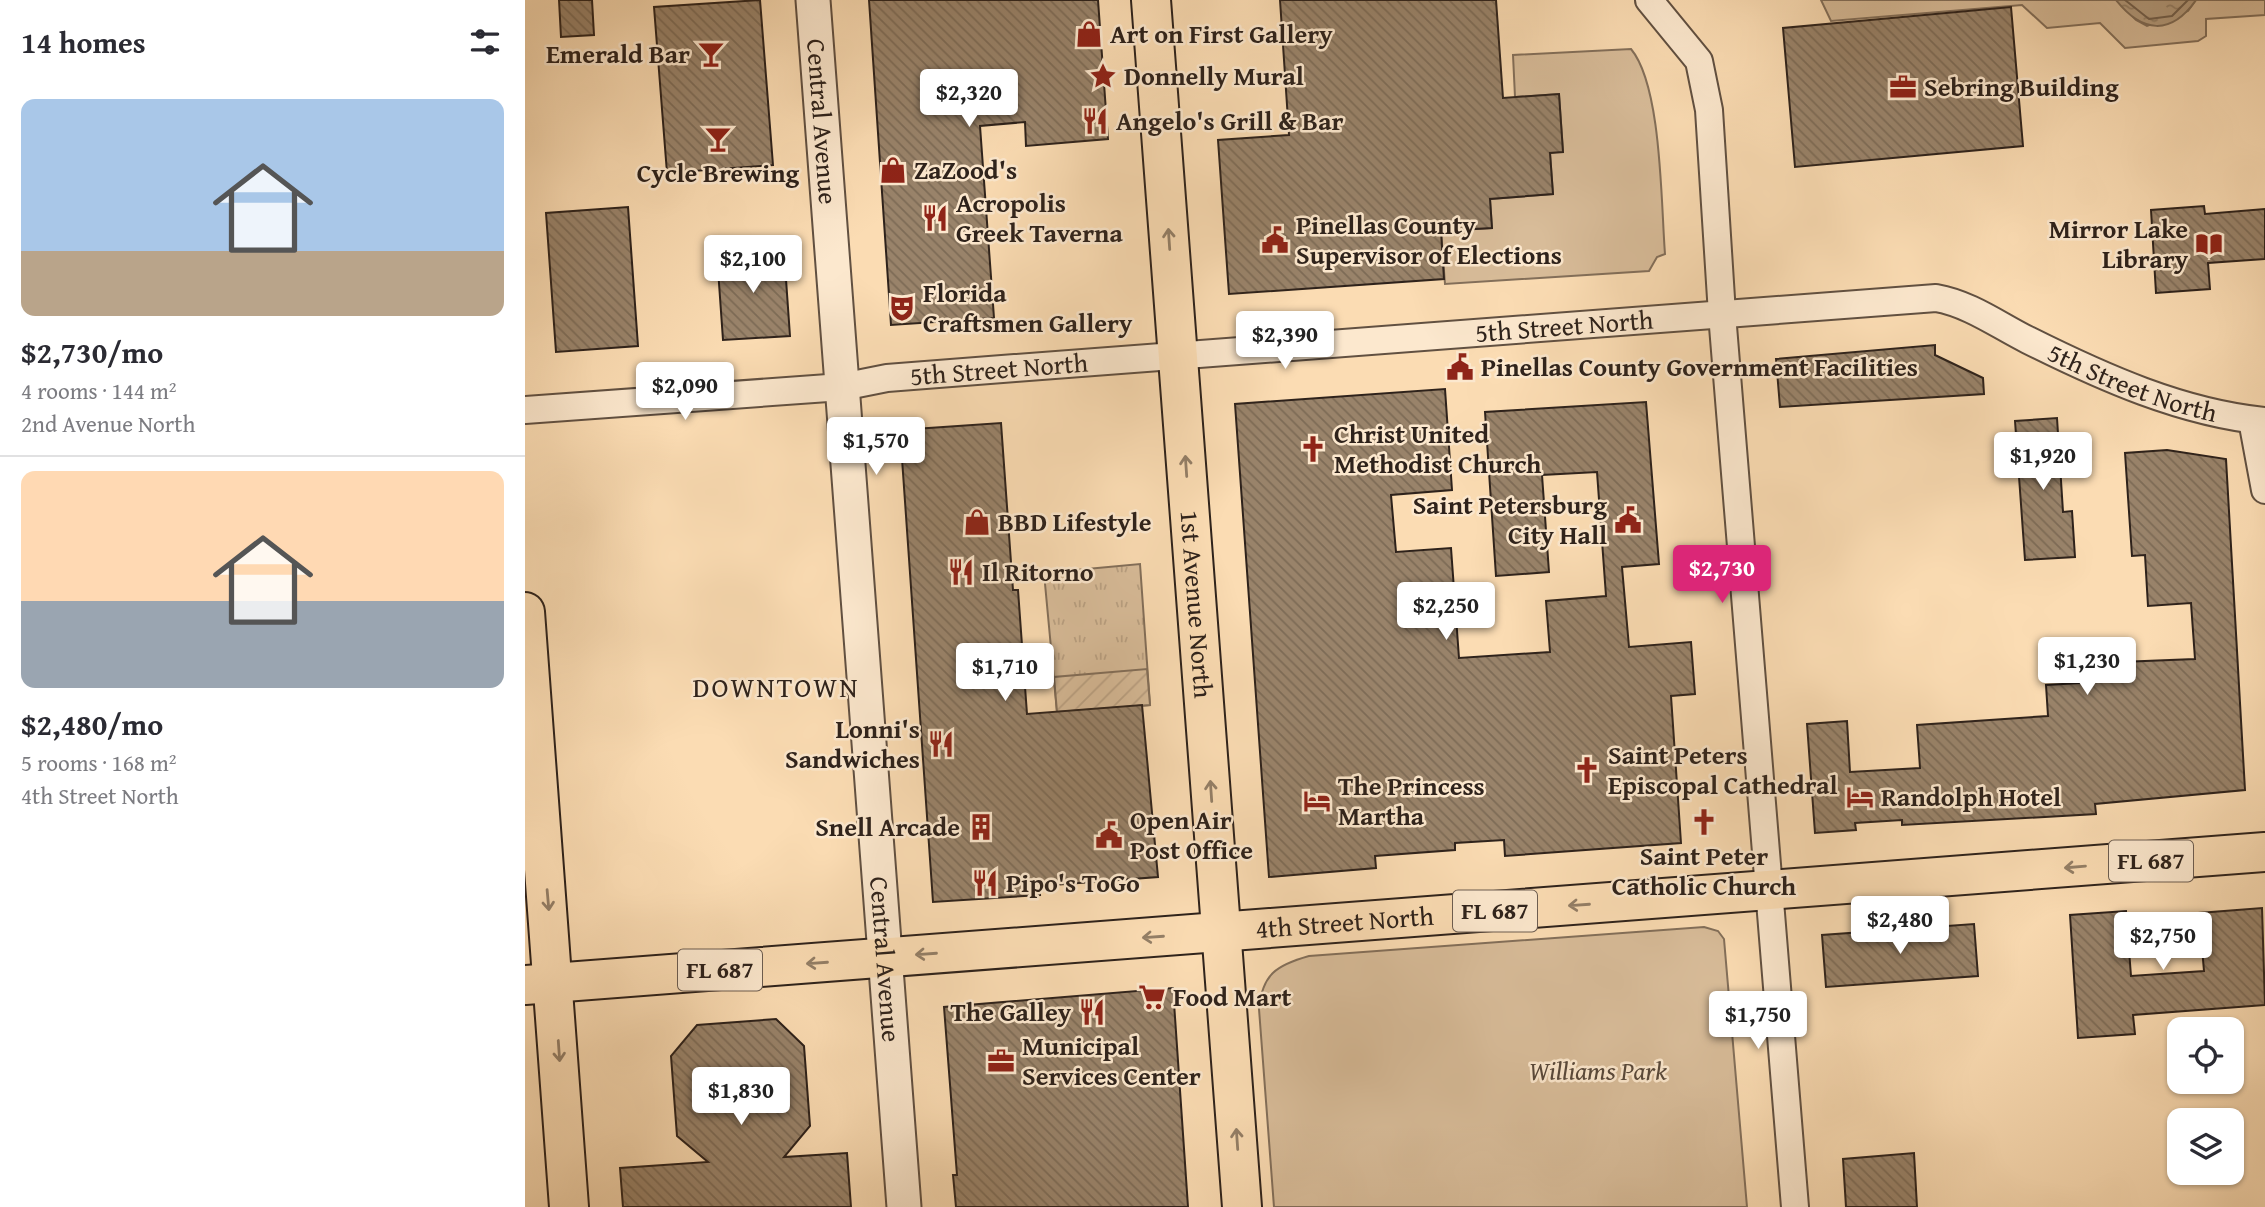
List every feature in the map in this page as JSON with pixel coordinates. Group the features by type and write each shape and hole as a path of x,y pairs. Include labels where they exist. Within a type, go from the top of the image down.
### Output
{"main road":[{"name":"1st Avenue North","path":"1151,0 1242,1207"},
{"path":"525,612 540,984 569,1207"},
{"name":"4th Street North","path":"885,957 1769,892 2265,852"},
{"name":"FL 687","path":"540,984 885,957"}],"street":[{"name":"Central Avenue","path":"813,0 904,1207"},
{"path":"1649,0 1671,24 1703,71 1709,110 1722,314 1795,1207"},
{"name":"5th Street North","path":"525,410 842,387 887,378 1178,355 1944,300 1982,315 2119,383 2200,408 2259,420"},
{"path":"2259,420 2265,490"}],"green space":[{"path":"1821,0 2116,0 2136,20 2147,26 2188,11 2196,0 2265,0 2265,15 2206,19 2206,36 2198,41 2125,48 2100,23 2047,28 2022,5 1831,21"},
{"path":"1631,49 1641,66 1654,117 1661,177 1665,254 1657,257 1649,271 1445,284 1441,231 1492,228 1490,199 1553,194 1550,153 1563,151 1559,94 1515,97 1513,55"},
{"path":"1140,564 1150,705 1057,712 1044,573"},
{"path":"1147,669 1150,705 1057,712 1054,677"},
{"name":"Williams Park","path":"1704,927 1718,931 1724,939 1747,1207 1274,1207 1259,1009 1268,979 1280,967 1309,956"}],"water":[{"path":"2116,0 2196,0 2177,20 2156,26 2136,19"}],"building":[{"path":"559,0 592,0 594,35 561,37"},
{"path":"760,0 773,165 667,173 654,7"},
{"path":"869,0 1098,0 1108,139 1026,146 1025,122 980,126 994,318 891,325"},
{"path":"1280,0 1496,0 1503,98 1559,94 1563,152 1550,153 1553,194 1490,199 1492,228 1441,231 1444,279 1229,294 1218,140 1289,135"},
{"name":"Sebring Building","path":"2011,7 2023,146 1795,167 1783,28"},
{"name":"Mirror Lake Library","path":"2204,206 2205,214 2265,209 2265,259 2208,263 2210,289 2156,293 2151,210"},
{"path":"628,207 638,346 556,352 546,213"},
{"path":"784,251 790,336 723,340 717,255"},
{"path":"1935,345 1935,355 1983,378 1984,394 1780,407 1776,359"},
{"path":"1445,389 1452,490 1391,495 1396,552 1451,548 1459,658 1550,652 1546,601 1606,596 1597,472 1542,475 1549,572 1496,576 1485,412 1646,402 1659,564 1622,567 1629,647 1691,642 1695,694 1671,696 1681,843 1505,856 1504,840 1455,843 1455,850 1375,856 1376,868 1269,877 1235,404"},
{"path":"2057,418 2063,512 2072,511 2075,557 2025,560 2015,421"},
{"path":"1001,423 1013,590 1018,590 1027,714 1142,705 1158,877 1039,886 1040,895 933,902 900,430"},
{"path":"2167,450 2226,459 2245,790 2095,804 2096,814 1902,825 1902,820 1855,823 1856,830 1815,833 1807,724 1847,721 1850,772 1920,768 1917,725 2048,716 2046,685 2097,682 2095,663 2195,659 2191,603 2148,606 2145,555 2132,556 2125,453"},
{"path":"2262,908 2265,1005 2133,1015 2135,1034 2078,1038 2070,915 2126,911 2131,976 2204,971 2199,913"},
{"path":"1974,924 1978,976 1826,987 1822,935"},
{"path":"1173,988 1188,1207 956,1207 953,1175 957,1175 944,1007"},
{"path":"776,1019 804,1046 810,1126 784,1157 847,1153 851,1207 623,1207 620,1168 708,1162 677,1136 671,1056 697,1025"},
{"path":"1914,1153 1917,1207 1846,1207 1843,1159"}],"place":[{"name":"Art on First Gallery","path":"1089,34"},
{"name":"Emerald Bar","path":"711,54"},
{"name":"Donnelly Mural","path":"1103,76"},
{"name":"Sebring Building","path":"1903,87"},
{"name":"Angelo's Grill & Bar","path":"1095,121"},
{"name":"Cycle Brewing","path":"718,139"},
{"name":"ZaZood's","path":"893,170"},
{"name":"Acropolis Greek Taverna","path":"935,218"},
{"name":"Pinellas County Supervisor of Elections","path":"1275,240"},
{"name":"Mirror Lake Library","path":"2209,244"},
{"name":"Florida Craftsmen Gallery","path":"902,308"},
{"name":"Pinellas County Government Facilities","path":"1460,367"},
{"name":"Christ United Methodist Church","path":"1313,449"},
{"name":"Saint Petersburg City Hall","path":"1628,520"},
{"name":"BBD Lifestyle","path":"977,522"},
{"name":"Il Ritorno","path":"961,572"},
{"name":"Lonni's Sandwiches","path":"941,744"},
{"name":"Saint Peters Episcopal Cathedral","path":"1587,770"},
{"name":"Randolph Hotel","path":"1860,797"},
{"name":"The Princess Martha","path":"1317,801"},
{"name":"Saint Peter Catholic Church","path":"1704,822"},
{"name":"Snell Arcade","path":"981,827"},
{"name":"Open Air Post Office","path":"1109,835"},
{"name":"Pipo's ToGo","path":"985,883"},
{"name":"Food Mart","path":"1152,997"},
{"name":"The Galley","path":"1092,1012"},
{"name":"Municipal Services Center","path":"1001,1061"}],"district":[{"name":"DOWNTOWN","path":"776,687"}]}
